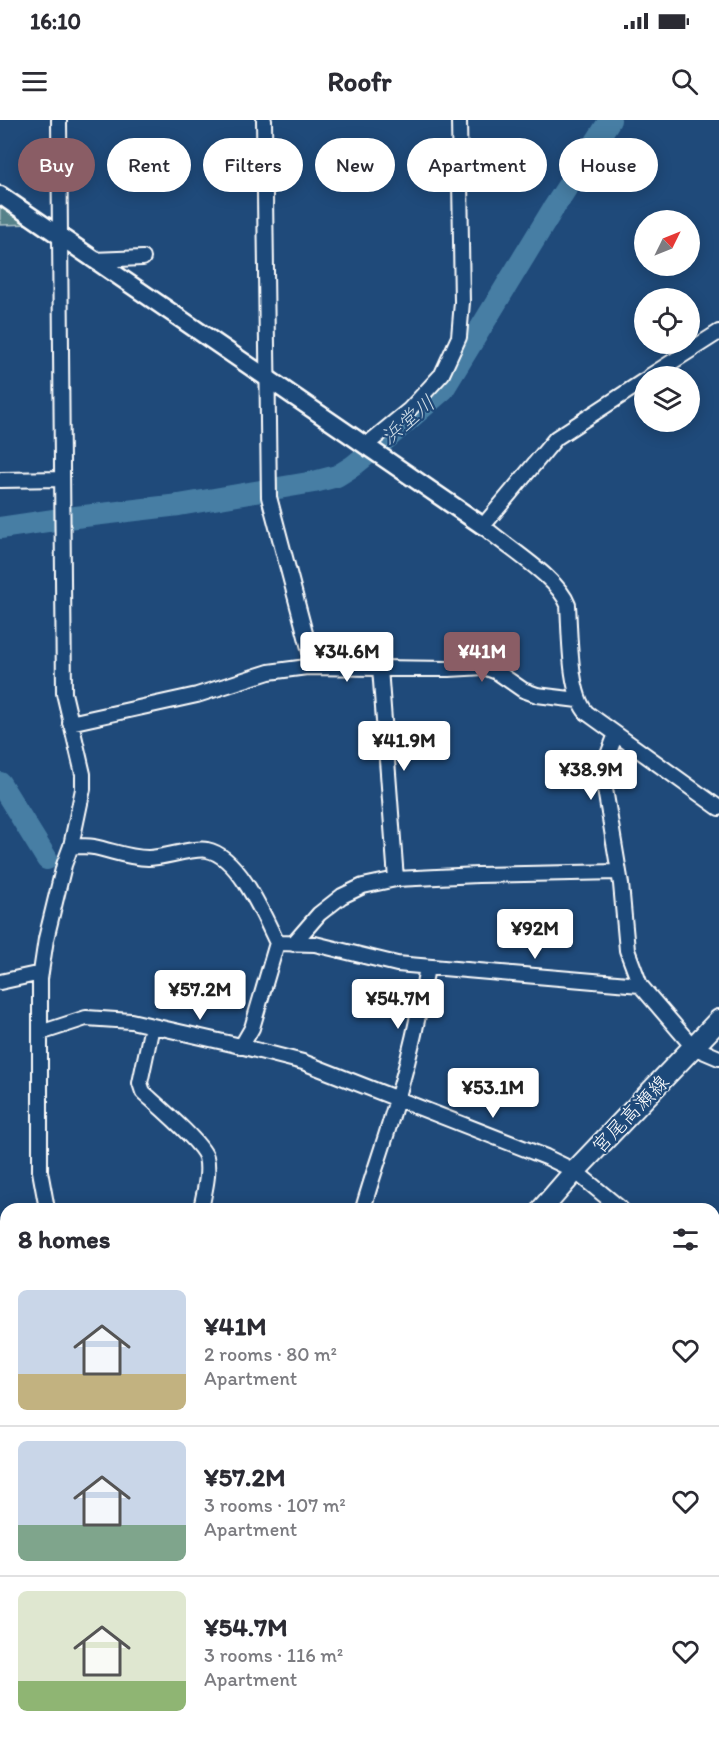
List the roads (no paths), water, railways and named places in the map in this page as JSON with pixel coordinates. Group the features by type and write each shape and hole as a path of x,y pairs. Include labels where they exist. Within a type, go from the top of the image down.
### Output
{"main road":[{"name":"宮尾高瀬線","path":"547,1203 719,1020"}],"street":[{"path":"46,1203 40,1171 41,973 46,939 64,865 71,846 83,789 83,774 64,693 59,120"},
{"path":"264,120 269,492 314,667"},
{"path":"370,449 442,374 459,337 462,302 459,120"},
{"path":"0,195 483,526 548,577 565,597 568,605 574,678 580,706 719,808"},
{"path":"93,260 143,258"},
{"path":"666,366 719,332"},
{"path":"483,526 556,438 634,387"},
{"path":"0,480 61,479"},
{"path":"70,723 197,695 269,672 314,667 449,669 484,667 497,672 523,690 537,695 578,700"},
{"path":"380,668 396,879"},
{"path":"616,734 604,771 621,884 627,950 640,985 693,1047 719,1058"},
{"path":"71,846 92,847 131,858 206,849 224,859 239,874 256,899 277,943 252,1028 241,1047"},
{"path":"293,944 319,914 342,896 363,886 396,879 618,872"},
{"path":"277,943 315,944 397,964 640,985"},
{"path":"365,1203 397,1098 420,1009 428,967"},
{"path":"0,982 41,973"},
{"path":"40,1033 86,1018 131,1021 303,1062 546,1157 575,1172 614,1203"},
{"path":"152,1026 140,1083 143,1092 186,1131 206,1155 202,1203"}],"waterway":[{"name":"浜堂川","path":"67,518 179,505 314,482 337,476 353,466 443,390 610,120"},
{"name":"浜堂川","path":"0,528 54,520"},
{"name":"浜堂川","path":"0,783 47,859"}]}
